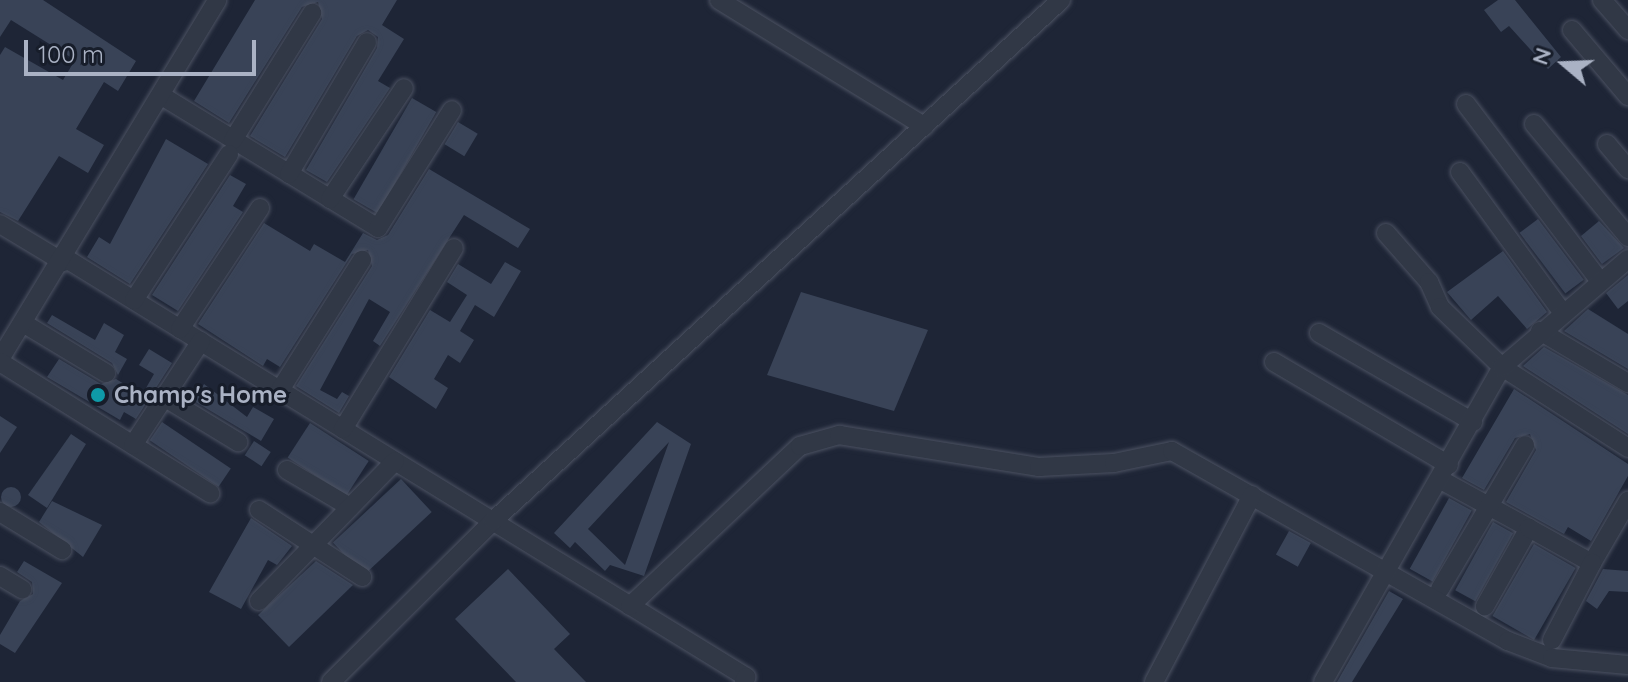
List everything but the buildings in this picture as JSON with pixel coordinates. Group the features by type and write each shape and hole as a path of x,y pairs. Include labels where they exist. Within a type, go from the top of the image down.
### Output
{"street":[{"path":"210,493 0,360 64,260 217,0"},
{"path":"719,0 924,126"},
{"path":"331,682 493,521 1061,0"},
{"path":"1602,0 1628,30"},
{"path":"134,300 312,13"},
{"path":"1572,30 1628,96"},
{"path":"289,174 367,42"},
{"path":"330,199 404,88"},
{"path":"162,96 231,147 289,174 378,228 452,110"},
{"path":"1466,104 1600,281"},
{"path":"1534,124 1628,237"},
{"path":"1607,144 1628,169"},
{"path":"1460,172 1562,312"},
{"path":"180,329 260,208"},
{"path":"0,224 134,300 748,680"},
{"path":"1386,233 1429,282 1440,307 1502,367 1628,448"},
{"path":"343,429 454,248"},
{"path":"1323,682 1502,367 1562,312 1628,259"},
{"path":"280,390 362,260"},
{"path":"23,323 106,373"},
{"path":"1540,331 1628,383"},
{"path":"1319,333 1473,422"},
{"path":"133,445 201,341"},
{"path":"1274,362 1445,472 1489,506 1592,563"},
{"path":"164,397 238,442"},
{"path":"630,606 800,446 839,435 1039,467 1114,463 1172,451 1526,649 1628,665"},
{"path":"1440,589 1525,445"},
{"path":"259,601 395,461"},
{"path":"287,470 350,507"},
{"path":"1154,682 1252,495"},
{"path":"1552,640 1628,501"},
{"path":"259,510 315,543 362,577"},
{"path":"0,512 62,550"},
{"path":"1485,606 1529,528"},
{"path":"0,576 22,589"}],"place":[{"name":"Champ's Home","path":"98,395"}]}
